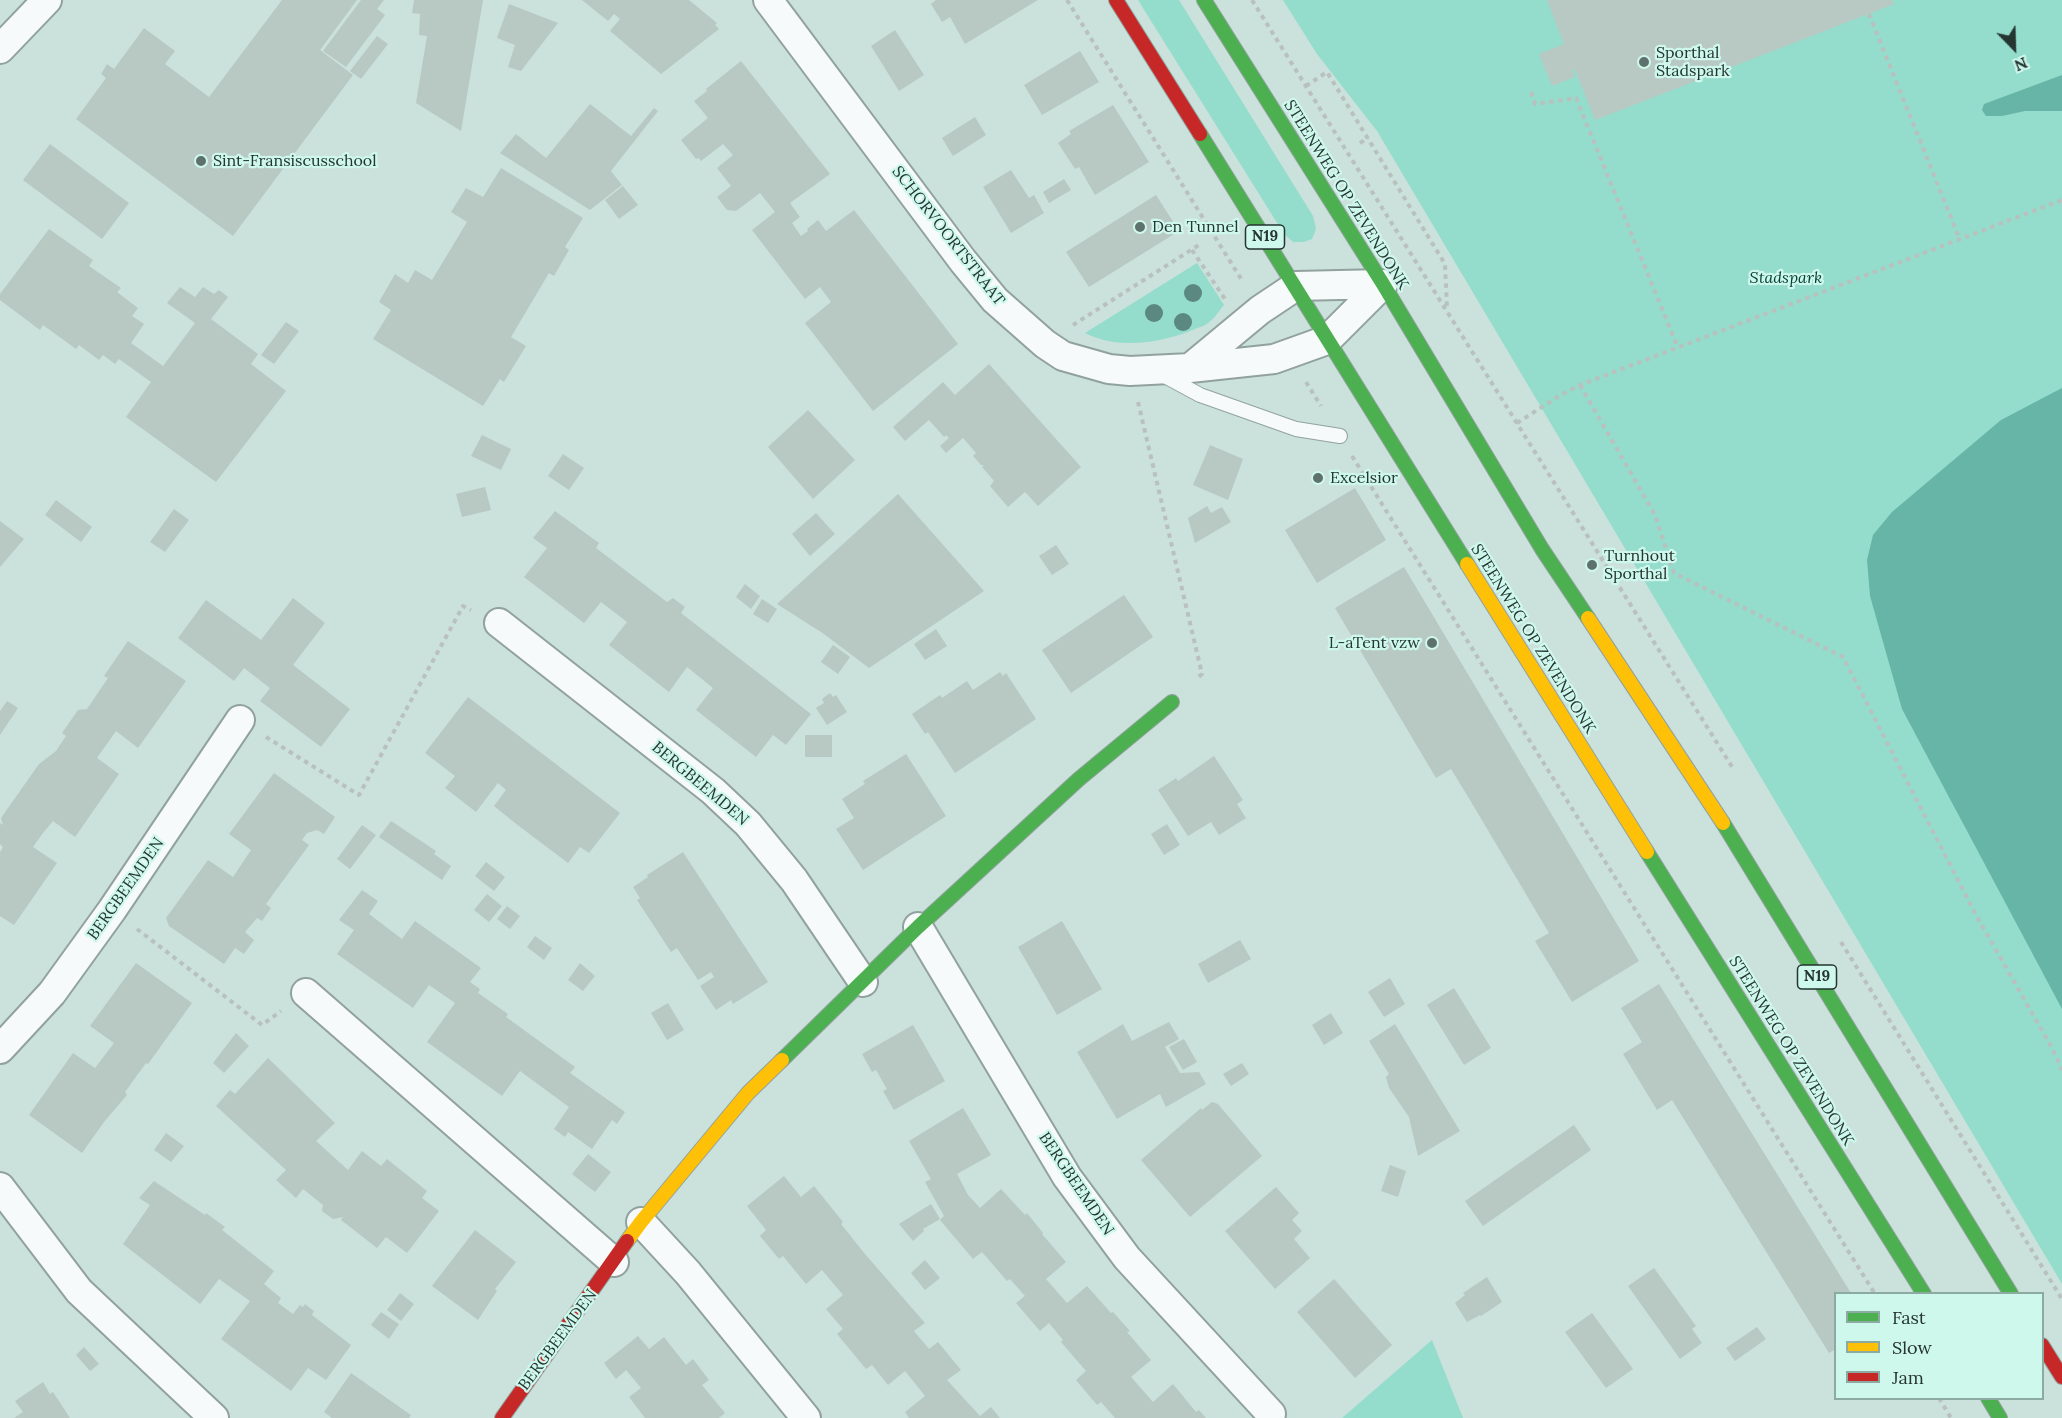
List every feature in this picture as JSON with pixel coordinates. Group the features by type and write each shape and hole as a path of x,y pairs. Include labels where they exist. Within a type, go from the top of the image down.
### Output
{"main road":[{"name":"STEENWEG OP ZEVENDONK","path":"1116,0 1923,1292"},
{"name":"STEENWEG OP ZEVENDONK","path":"1204,0 1383,284 1542,549 1728,830 2010,1292"},
{"name":"BERGBEEMDEN","path":"502,1418 641,1222 748,1094 918,927 1079,779 1172,702"},
{"path":"2044,1347 2062,1377"},
{"path":"1989,1400 2000,1418"}],"street":[{"path":"0,49 47,0"},
{"name":"SCHORVOORTSTRAAT","path":"768,0 963,261 995,300 1045,344 1063,356 1109,369 1143,371 1274,359 1328,340 1383,284"},
{"path":"1190,368 1260,310 1296,286 1383,284"},
{"name":"BERGBEEMDEN","path":"499,623 713,791 748,824 794,880 863,982"},
{"name":"BERGBEEMDEN","path":"0,1049 52,993 112,910 240,720"},
{"name":"BERGBEEMDEN","path":"918,927 1067,1177 1126,1258 1271,1414"},
{"path":"306,993 614,1262"},
{"path":"0,1187 79,1291 214,1418"},
{"path":"641,1222 688,1273 806,1418"}],"lane":[{"path":"1143,371 1200,395 1296,429 1340,436"}],"path":[{"name":"N19","path":"1067,0 1260,310"},
{"path":"1252,0 1517,423 1580,385 2062,200"},
{"path":"1869,14 1960,240"},
{"path":"1273,109 1327,72 1445,264 1447,309"},
{"path":"1532,92 1535,104 1576,98 1678,348"},
{"path":"1360,143 1368,138"},
{"path":"1045,344 1202,243"},
{"path":"1192,249 1219,291"},
{"path":"1288,354 1874,1292"},
{"path":"1143,371 1202,674 1172,702"},
{"path":"1580,385 1655,515 1674,573 1843,657 1976,915 2052,1048 2062,1070"},
{"path":"240,720 359,795 463,606 499,623"},
{"path":"112,910 262,1025 306,993"},
{"path":"1941,1400 1951,1418"}],"green space":[{"path":"1138,0 1179,0 1313,216 1316,229 1312,239 1293,242 1284,234"},
{"name":"Stadspark","path":"1283,0 2062,0 2062,1284 1377,131 1317,54"},
{"path":"1197,263 1224,305 1207,324 1169,338 1140,343 1111,342 1085,333"},
{"path":"1432,1340 1463,1418 1342,1418"}],"shaded area":[{"path":"2062,75 2062,111 2025,111 2002,116 1986,116 1982,110 1984,104"},
{"path":"2062,388 2062,1009 1902,709 1870,596 1867,560 1873,535 1892,512 2001,420"}],"building":[{"path":"282,0 357,0 320,50 353,75 233,236 76,119 106,78 101,74 107,64 114,69 144,28 175,51 165,64 209,97"},
{"path":"361,0 384,0 377,9 385,15 346,67 323,51"},
{"path":"414,0 483,0 461,131 416,103 427,36 419,35 420,14 412,13"},
{"path":"582,0 689,0 717,23 715,25 719,29 661,74 610,31 620,19 614,14 608,21"},
{"path":"936,0 1038,0 965,44 950,17 942,22 931,4"},
{"name":"Sporthal Stadspark","path":"1547,0 1892,0 1894,4 1595,120 1575,70 1572,70 1575,77 1552,86 1539,54 1564,44"},
{"path":"509,4 558,23 521,71 508,67 515,45 497,38"},
{"path":"895,30 924,75 899,91 871,46"},
{"path":"377,36 388,44 361,79 350,71"},
{"path":"1080,51 1099,82 1042,115 1024,85"},
{"path":"741,61 830,174 790,203 800,217 792,223 801,236 818,220 826,231 854,210 958,344 873,411 805,323 831,302 820,287 805,299 752,230 775,212 760,193 736,211 727,210 717,197 731,186 717,168 733,155 723,144 701,161 699,158 696,159 681,140 708,118 694,101"},
{"path":"590,104 631,136 654,108 658,111 611,171 622,185 590,210 500,153 516,134 546,158"},
{"path":"1113,105 1149,162 1095,195 1079,167 1075,169 1058,143 1071,134 1069,131"},
{"path":"975,117 986,135 953,156 942,138"},
{"path":"50,144 129,203 102,239 23,180"},
{"path":"501,168 583,218 565,247 569,250 554,276 549,273 511,337 526,346 504,382 500,379 483,406 373,339 391,310 379,302 395,274 408,283 415,270 432,280 467,222 451,212 466,188 483,197"},
{"path":"1011,170 1029,198 1034,195 1044,213 1011,233 983,187"},
{"path":"1064,179 1071,190 1049,203 1043,192"},
{"path":"623,186 638,205 619,219 605,200"},
{"path":"1156,195 1179,231 1089,287 1066,252"},
{"path":"49,229 93,260 89,266 121,288 117,292 138,308 132,316 144,324 131,343 163,366 195,323 167,303 180,287 195,297 203,287 214,294 219,290 228,297 211,319 258,354 251,364 286,391 216,482 126,417 151,382 119,359 115,364 103,355 99,360 79,345 76,349 43,325 40,330 0,300 0,294"},
{"path":"286,322 299,331 274,364 261,355"},
{"path":"989,364 1081,467 1038,506 1025,492 1008,507 990,486 994,481 982,467 984,465 981,465 973,456 976,453 963,438 946,453 940,446 949,438 946,435 944,437 929,420 905,441 893,427 943,382 955,395"},
{"path":"808,410 855,460 813,499 768,447"},
{"path":"482,435 511,449 501,470 471,456"},
{"path":"1210,445 1243,459 1228,500 1193,485"},
{"path":"563,454 584,468 569,490 548,476"},
{"path":"485,487 491,510 462,517 456,494"},
{"path":"1355,488 1386,540 1317,583 1285,530"},
{"path":"898,494 984,591 869,668 824,634 777,604"},
{"path":"56,500 92,527 81,542 45,515"},
{"path":"1207,506 1211,513 1222,507 1231,522 1195,543 1188,518"},
{"path":"174,509 189,520 165,552 150,542"},
{"path":"555,511 599,543 596,548 667,602 673,598 685,607 681,613 811,714 786,745 773,735 756,757 696,710 713,688 687,667 669,692 609,645 627,622 601,602 584,623 524,577 547,548 533,538"},
{"path":"816,513 835,534 810,556 792,534"},
{"path":"0,521 24,539 0,567"},
{"path":"1056,545 1069,564 1052,575 1039,556"},
{"path":"1404,567 1639,961 1572,1002 1535,941 1549,933 1467,795 1451,769 1436,778 1335,608"},
{"path":"745,584 760,596 751,609 736,597"},
{"path":"1124,595 1153,637 1071,693 1042,650"},
{"path":"293,598 325,623 293,665 350,709 321,747 260,701 270,688 244,668 234,681 178,638 206,600 261,640"},
{"path":"762,599 777,609 768,623 753,614"},
{"path":"936,629 947,646 925,660 914,644"},
{"path":"128,641 186,681 138,748 116,731 97,758 119,774 75,837 53,821 33,847 57,863 14,925 0,916 0,852 3,847 0,844 0,823 3,825 1,818 39,764 56,751 66,736 62,733 78,710 87,709 108,678 104,676"},
{"path":"833,645 850,657 838,674 821,662"},
{"path":"1000,672 1003,676 1006,673 1036,719 955,773 928,732 925,734 912,714 940,695 942,698 967,681 973,690"},
{"path":"830,693 833,697 836,695 847,712 827,725 816,708 824,703 822,699"},
{"path":"468,697 620,813 589,853 580,847 568,863 515,823 494,806 506,790 498,783 476,812 445,788 455,776 425,753"},
{"path":"7,701 18,708 0,735 0,711"},
{"path":"805,735 832,735 832,757 805,757"},
{"path":"906,754 946,816 863,870 836,829 854,818 842,799 865,784 863,781"},
{"path":"1214,756 1243,800 1237,804 1246,818 1219,835 1211,822 1188,836 1158,790 1176,778 1178,781"},
{"path":"274,773 335,817 324,834 317,830 307,833 302,840 309,845 266,904 271,908 262,921 257,918 245,932 254,940 244,954 235,948 224,964 169,926 166,918 208,860 233,877 251,850 229,834"},
{"path":"391,821 436,851 434,854 451,866 442,880 379,837"},
{"path":"1167,824 1180,845 1164,855 1151,834"},
{"path":"362,825 376,835 350,869 337,859"},
{"path":"683,852 768,982 733,1004 731,1000 716,1010 700,986 714,977 711,972 698,980 677,948 671,952 637,900 640,898 633,887 648,877 647,875"},
{"path":"486,862 505,877 494,891 475,876"},
{"path":"362,890 378,901 369,914 402,939 415,921 481,968 470,982 480,989 478,993 508,1014 506,1017 575,1067 570,1073 625,1112 617,1124 612,1120 592,1149 568,1132 565,1137 554,1129 569,1107 520,1071 502,1096 427,1042 455,1003 429,985 413,1008 337,954 354,930 339,920"},
{"path":"487,894 502,906 489,922 474,910"},
{"path":"507,906 520,916 510,929 497,919"},
{"path":"1062,921 1102,989 1057,1015 1018,947"},
{"path":"535,936 552,948 544,960 527,947"},
{"path":"1240,940 1251,959 1208,983 1198,964"},
{"path":"136,963 192,1003 125,1092 127,1095 82,1153 29,1115 73,1053 95,1068 114,1043 90,1026"},
{"path":"580,963 595,976 583,991 568,980"},
{"path":"1390,978 1405,1004 1384,1017 1368,992"},
{"path":"1659,984 1850,1292 1834,1292 1834,1350 1829,1353 1672,1100 1657,1110 1623,1054 1642,1042 1621,1008"},
{"path":"1454,988 1491,1048 1464,1065 1427,1005"},
{"path":"668,1003 684,1030 667,1040 651,1013"},
{"path":"1331,1013 1343,1033 1324,1045 1312,1025"},
{"path":"1169,1022 1179,1039 1165,1047 1180,1073 1199,1072 1206,1084 1166,1107 1160,1094 1117,1119 1077,1052 1123,1024 1132,1041"},
{"path":"1395,1024 1460,1131 1418,1156 1409,1117 1389,1088 1386,1077 1389,1074 1369,1041"},
{"path":"913,1025 945,1081 894,1110 883,1091 887,1089 876,1070 872,1072 862,1054"},
{"path":"236,1033 249,1046 224,1073 213,1063"},
{"path":"1184,1039 1197,1062 1183,1070 1169,1047"},
{"path":"268,1058 335,1123 316,1141 348,1170 362,1151 381,1166 387,1159 427,1191 422,1198 439,1211 407,1253 386,1237 377,1248 341,1220 343,1217 333,1219 322,1211 323,1205 303,1189 296,1198 276,1180 286,1170 216,1106 230,1090 235,1094"},
{"path":"1242,1063 1249,1074 1231,1086 1223,1074"},
{"path":"1212,1102 1218,1104 1262,1156 1190,1217 1141,1160 1201,1108 1202,1110"},
{"path":"963,1108 991,1155 957,1174 968,1195 980,1208 1001,1189 1025,1215 1027,1213 1066,1262 1046,1279 1067,1303 1087,1286 1130,1331 1127,1332 1151,1360 1131,1377 1153,1402 1173,1384 1196,1412 1199,1410 1206,1418 1115,1418 1101,1402 1097,1405 1076,1380 1086,1371 1061,1342 1063,1340 1049,1323 1040,1331 1016,1303 1025,1296 1010,1279 1007,1281 982,1252 973,1259 940,1220 944,1216 925,1182 931,1179 909,1141"},
{"path":"1574,1125 1591,1150 1483,1226 1465,1201"},
{"path":"166,1133 184,1146 171,1162 154,1150"},
{"path":"588,1154 611,1172 595,1192 572,1174"},
{"path":"1390,1165 1406,1171 1398,1197 1381,1191"},
{"path":"784,1176 801,1197 814,1186 865,1254 925,1323 914,1331 929,1349 938,1342 961,1370 947,1380 980,1416 991,1407 1000,1418 909,1418 905,1412 925,1396 905,1371 888,1385 872,1365 866,1369 837,1334 843,1329 826,1309 843,1295 822,1270 806,1284 783,1256 779,1259 760,1236 766,1230 747,1206"},
{"path":"154,1181 225,1227 222,1230 274,1271 264,1284 281,1298 278,1303 293,1314 300,1305 303,1307 305,1304 314,1311 312,1315 351,1345 326,1380 308,1368 291,1391 221,1339 250,1301 219,1279 200,1304 123,1244 150,1205 139,1198"},
{"path":"1276,1187 1299,1213 1292,1220 1302,1231 1294,1239 1310,1258 1275,1289 1225,1231"},
{"path":"931,1204 940,1219 923,1229 924,1231 913,1241 899,1224"},
{"path":"475,1230 516,1262 495,1289 497,1291 478,1320 432,1286"},
{"path":"925,1260 940,1278 925,1290 911,1273"},
{"path":"1654,1268 1696,1326 1692,1329 1702,1343 1680,1359 1628,1286"},
{"path":"1487,1277 1502,1302 1467,1322 1455,1303 1465,1295 1463,1293"},
{"path":"1334,1279 1392,1345 1355,1378 1297,1312"},
{"path":"400,1293 414,1304 401,1321 387,1310"},
{"path":"381,1312 399,1324 389,1339 371,1325"},
{"path":"1592,1313 1633,1369 1606,1388 1565,1332"},
{"path":"1757,1327 1766,1339 1735,1361 1726,1348"},
{"path":"638,1336 649,1349 664,1337 686,1365 693,1359 709,1380 702,1385 725,1413 719,1418 645,1418 629,1397 641,1388 626,1370 616,1379 604,1363"},
{"path":"84,1347 99,1364 90,1371 76,1355"},
{"path":"351,1373 411,1415 409,1418 332,1418 324,1412"},
{"path":"43,1382 50,1394 53,1392 70,1418 14,1418 23,1412 15,1401"}],"traffic: fast":[{"path":"1204,0 1383,284 1542,549 1588,618"},
{"path":"1200,134 1467,564"},
{"path":"782,1060 918,927 1079,779 1172,702"},
{"path":"1723,823 2010,1292"},
{"path":"1647,852 1923,1292"},
{"path":"1989,1400 2000,1418"}],"traffic: slow":[{"path":"1467,564 1647,852"},
{"path":"1588,618 1723,823"},
{"path":"627,1241 748,1093 782,1060"}],"traffic: jam":[{"path":"1116,0 1200,134"},
{"path":"502,1418 627,1241"},
{"path":"2044,1348 2062,1377"}],"place":[{"name":"Sporthal Stadspark","path":"1644,62"},
{"name":"Sint-Fransiscusschool","path":"201,161"},
{"name":"Den Tunnel","path":"1140,227"},
{"name":"Excelsior","path":"1318,478"},
{"name":"Turnhout Sporthal","path":"1592,565"},
{"name":"L-aTent vzw","path":"1432,643"}]}
